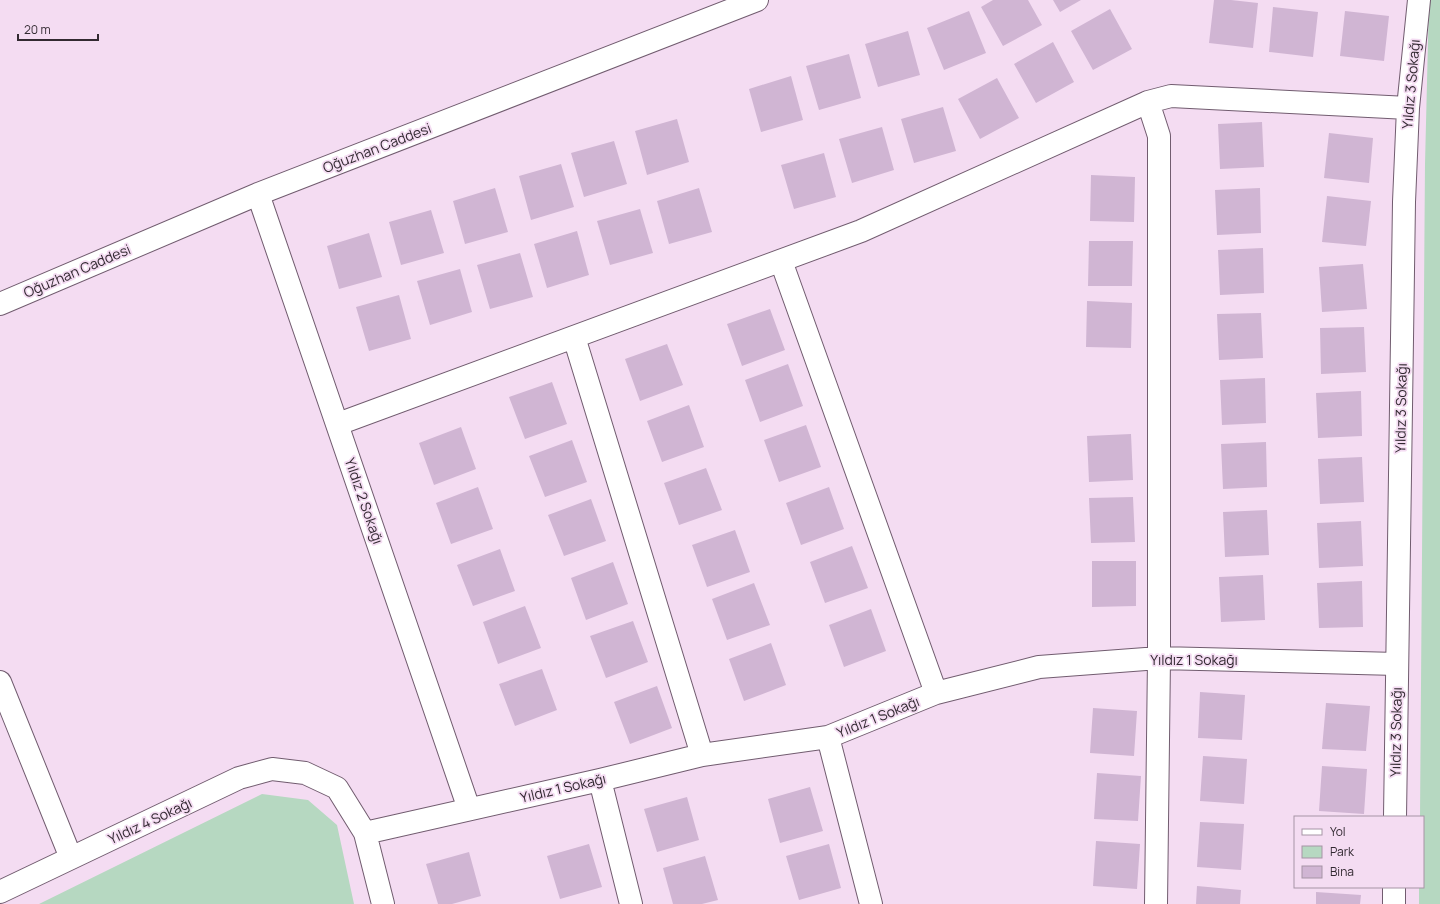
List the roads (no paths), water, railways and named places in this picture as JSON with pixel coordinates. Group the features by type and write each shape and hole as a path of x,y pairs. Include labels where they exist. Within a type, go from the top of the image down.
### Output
{"street":[{"name":"Oğuzhan Caddesi","path":"0,304 258,194 757,0"},
{"name":"Yıldız 3 Sokağı","path":"1395,816 1404,202 1408,108 1419,0"},
{"path":"338,424 861,231 1148,102 1170,96 1408,108"},
{"path":"1148,102 1159,136 1159,658 1156,904"},
{"name":"Yıldız 2 Sokağı","path":"258,194 469,809"},
{"path":"781,261 936,693"},
{"path":"574,337 702,755"},
{"name":"Yıldız 1 Sokağı","path":"364,833 600,780 702,755 828,737 936,693 1039,667 1159,658 1397,664"},
{"path":"0,682 71,858"},
{"path":"828,737 871,904"},
{"name":"Yıldız 4 Sokağı","path":"0,892 240,778 272,769 305,773 337,788 364,833"},
{"path":"600,780 631,904"},
{"path":"364,833 383,904"},
{"path":"1394,888 1394,904"}]}
